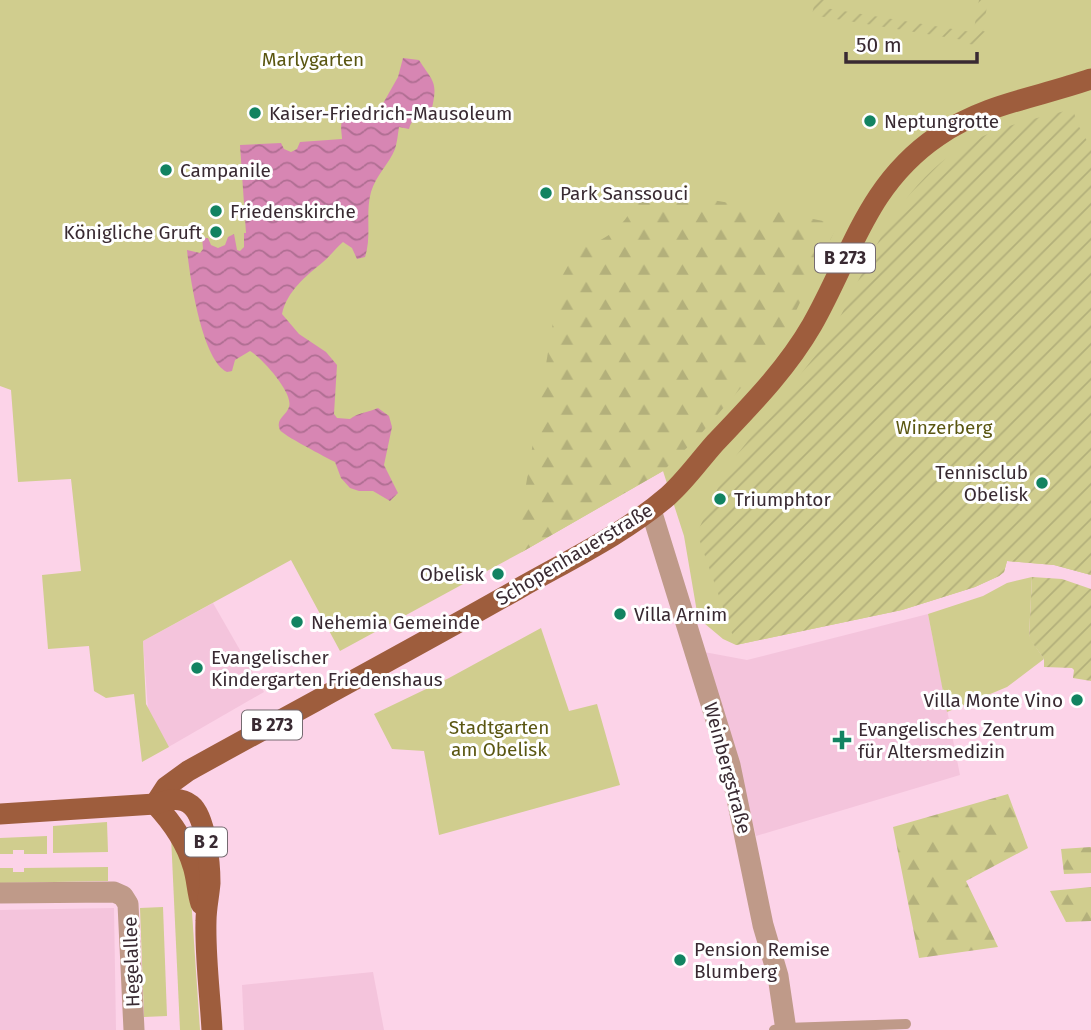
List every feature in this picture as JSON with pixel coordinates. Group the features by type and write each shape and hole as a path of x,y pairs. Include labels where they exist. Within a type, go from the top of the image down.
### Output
{"main road":[{"name":"Schopenhauerstraße","path":"155,804 166,787 188,771 461,622 617,533 651,510 686,479 779,373 826,300 869,209 905,164 935,138 977,114 1008,102 1091,79"},
{"name":"B 2","path":"0,814 155,804 171,799 183,801 197,813 208,854 210,882 205,920 212,1030"}],"street":[{"name":"Weinbergstraße","path":"651,510 730,765 763,925 778,975 782,1029"},
{"name":"Hegelallee","path":"0,893 114,892 123,896 128,904 134,1030"}],"lane":[{"path":"782,1029 906,1024"}],"shaded area":[{"name":"Evangelischer Kindergarten Friedenshaus","path":"213,603 264,692 165,749 149,724 143,641"},
{"name":"Evangelisches Zentrum für Altersmedizin","path":"928,614 960,775 756,836 739,767 704,652 747,660"},
{"path":"114,908 116,1030 0,1030 0,910"},
{"path":"373,972 384,1030 244,1030 242,985"}],"green space":[{"name":"Park Sanssouci","path":"0,0 1091,0 1091,575 1054,565 1007,561 1004,572 999,576 975,587 902,610 736,645 723,639 698,618 684,536 663,471 522,552 340,651 291,560 143,641 146,704 169,747 142,762 134,694 106,698 94,691 89,646 48,649 42,575 81,571 71,479 18,482 11,390 0,386"},
{"path":"815,0 826,0 825,8 971,32 974,29 979,0 988,0 983,46 969,44 969,41 812,15"},
{"name":"Winzerberg","path":"1073,109 1077,123 1091,148 1091,575 1054,565 1007,561 1004,572 999,576 975,587 902,610 736,645 697,533 728,466 826,342 895,214 935,168 960,149 990,133"},
{"path":"640,188 736,204 736,207 743,209 744,205 838,224 794,315 767,358 698,437 663,471 522,552 517,539 560,280 578,248 610,234 625,219"},
{"path":"1032,577 1029,637 1044,659 1007,687 947,712 928,614 983,596 1007,583"},
{"path":"1032,577 1062,579 1091,589 1091,681 1073,678 1072,668 1044,667 1044,659 1029,638"},
{"name":"Stadtgarten am Obelisk","path":"541,628 569,711 597,704 620,785 439,835 424,751 392,749 374,714 449,678"},
{"path":"1008,794 1028,848 966,881 998,947 919,958 893,827"},
{"path":"107,822 108,852 53,853 53,826"},
{"path":"47,836 47,854 24,854 24,850 13,850 13,854 0,854 0,838"},
{"path":"171,836 189,868 200,1030 180,1030"},
{"path":"1091,847 1091,873 1064,874 1061,849"},
{"path":"108,867 108,881 0,883 0,868 13,868 13,872 24,872 24,868"},
{"path":"1091,887 1091,921 1066,922 1050,891"},
{"path":"163,907 167,1016 144,1017 140,908"}],"water":[{"path":"403,58 419,60 433,82 434,99 432,108 412,121 409,129 399,127 395,149 373,186 369,200 365,257 357,259 352,248 343,242 298,285 288,298 282,314 299,334 326,352 337,365 334,414 337,418 350,419 378,408 389,416 392,427 384,465 398,493 390,501 373,491 350,488 341,478 335,462 280,430 280,420 289,407 287,393 276,376 250,351 235,360 232,371 227,372 218,364 204,336 187,250 200,253 203,249 202,236 218,248 225,245 228,237 234,234 237,250 240,251 244,247 246,233 240,145 281,143 284,149 291,152 297,149 300,142 342,139 341,126 344,117 359,110 381,107 398,77"}],"place":[{"name":"Kaiser-Friedrich-Mausoleum","path":"255,113"},
{"name":"Neptungrotte","path":"870,121"},
{"name":"Campanile","path":"166,170"},
{"name":"Park Sanssouci","path":"546,193"},
{"name":"Friedenskirche","path":"216,211"},
{"name":"Königliche Gruft","path":"216,232"},
{"name":"Tennisclub Obelisk","path":"1042,483"},
{"name":"Triumphtor","path":"720,499"},
{"name":"Obelisk","path":"498,574"},
{"name":"Villa Arnim","path":"620,614"},
{"name":"Nehemia Gemeinde","path":"297,622"},
{"name":"Evangelischer Kindergarten Friedenshaus","path":"197,668"},
{"name":"Villa Monte Vino","path":"1077,700"},
{"name":"Evangelisches Zentrum für Altersmedizin","path":"842,740"},
{"name":"Pension Remise Blumberg","path":"680,960"}],"park label":[{"name":"Marlygarten","path":"313,59"}]}
